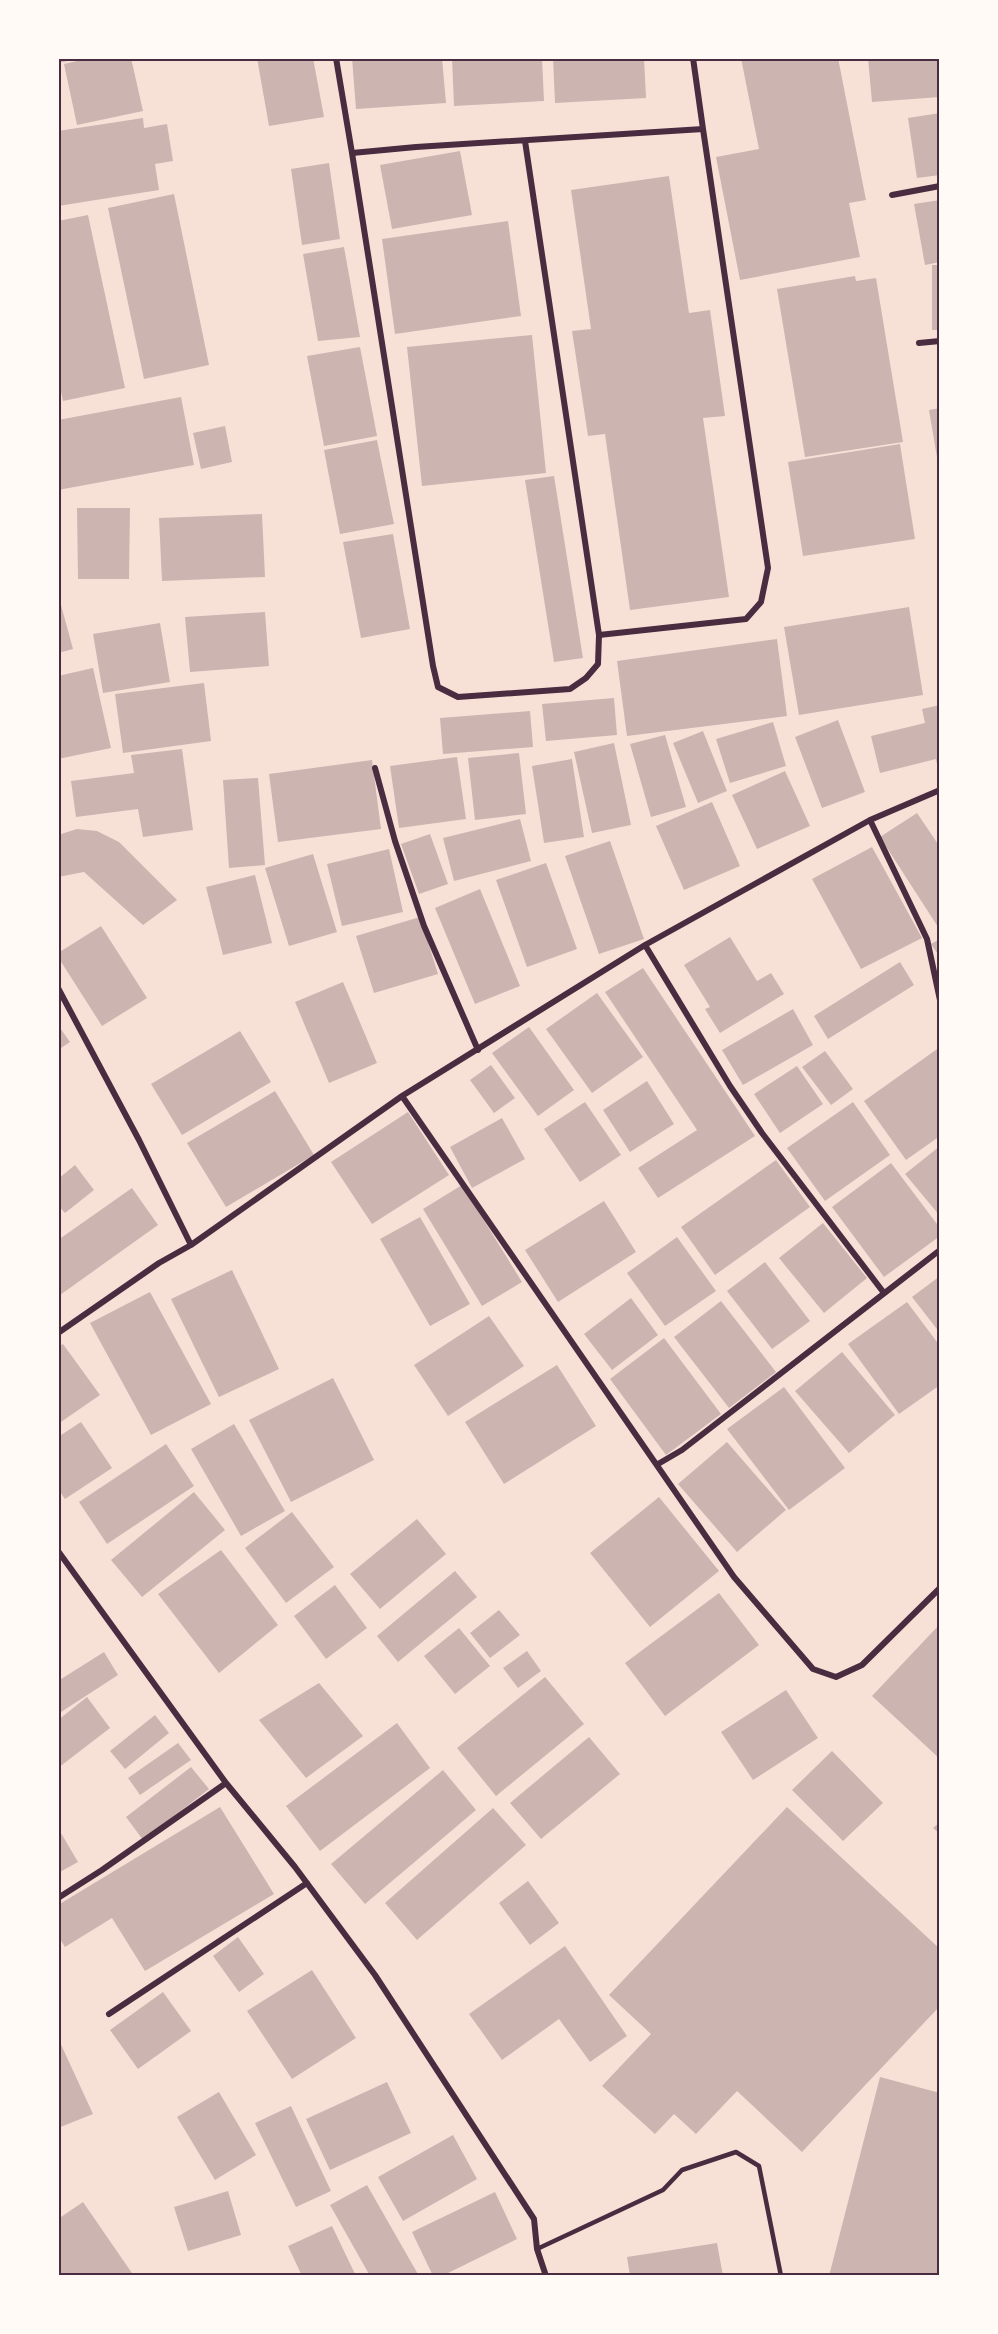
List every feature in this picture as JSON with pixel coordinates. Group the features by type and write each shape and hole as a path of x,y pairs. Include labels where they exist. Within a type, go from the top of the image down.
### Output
{"street":[{"path":"336,58 433,666 438,687 458,697 570,689 586,678 598,664 599,635 525,141"},
{"path":"599,635 746,619 761,602 768,568 693,58"},
{"path":"352,153 703,129"},
{"path":"892,195 939,186"},
{"path":"919,343 939,341"},
{"path":"375,768 396,842 424,926 478,1050"},
{"path":"58,1333 159,1263 191,1245 402,1096 645,945 870,820 939,790"},
{"path":"870,820 927,939 939,1000"},
{"path":"645,945 730,1086 762,1133 884,1293"},
{"path":"58,988 139,1140 191,1245"},
{"path":"402,1096 734,1577 813,1669 836,1677 862,1665 939,1588"},
{"path":"658,1464 682,1450 939,1250"},
{"path":"58,1551 226,1783 307,1883 375,1975 534,2219 537,2249 546,2276"},
{"path":"58,1898 226,1783"},
{"path":"109,2014 307,1883"}],"lane":[{"path":"537,2249 663,2190 682,2170 736,2152 759,2166 781,2276"}],"building":[{"path":"58,58 73,58 73,60 58,63"},
{"path":"90,58 131,58 143,111 77,125 64,64"},
{"path":"257,58 313,58 324,117 269,126"},
{"path":"352,58 442,58 446,103 356,109"},
{"path":"452,58 542,58 544,101 454,106"},
{"path":"553,58 644,58 646,98 555,103"},
{"path":"741,58 838,58 866,200 849,203 860,257 740,280 716,157 759,149"},
{"path":"868,58 940,58 940,97 872,102"},
{"path":"940,113 940,175 917,178 908,118"},
{"path":"143,118 144,128 167,124 173,161 155,164 159,190 58,206 58,131"},
{"path":"460,151 472,215 392,229 380,165"},
{"path":"329,163 340,239 302,245 291,169"},
{"path":"669,176 689,313 710,310 725,416 703,418 729,597 630,610 605,434 588,436 572,331 591,329 571,190"},
{"path":"174,194 209,365 144,379 108,208"},
{"path":"940,200 940,262 925,265 914,204"},
{"path":"88,215 125,388 63,401 58,378 58,221"},
{"path":"508,221 521,316 395,334 382,239"},
{"path":"344,247 360,337 318,341 303,254"},
{"path":"932,265 940,265 940,330 932,330"},
{"path":"855,276 856,281 876,278 903,442 805,457 777,289"},
{"path":"532,335 546,473 422,486 407,347"},
{"path":"360,347 377,436 324,446 307,356"},
{"path":"181,397 194,465 58,490 58,420"},
{"path":"940,408 940,463 938,463 929,410"},
{"path":"225,426 232,462 201,469 193,433"},
{"path":"377,440 394,524 340,534 324,450"},
{"path":"900,444 915,539 803,556 788,462"},
{"path":"554,476 583,658 554,662 525,480"},
{"path":"77,508 130,508 129,579 78,579"},
{"path":"262,514 265,577 162,581 159,518"},
{"path":"393,534 410,629 361,638 343,542"},
{"path":"58,594 73,649 58,653"},
{"path":"909,607 923,695 799,715 784,627"},
{"path":"265,612 269,666 190,672 185,617"},
{"path":"160,623 170,682 103,693 93,634"},
{"path":"777,639 787,716 627,736 617,661"},
{"path":"93,668 111,748 58,759 58,676"},
{"path":"204,683 211,741 123,753 115,694"},
{"path":"614,698 617,735 546,741 542,704"},
{"path":"940,705 940,763 937,764 936,759 880,773 871,736 925,723 922,709"},
{"path":"530,711 533,747 443,754 440,718"},
{"path":"838,720 865,792 822,808 795,737"},
{"path":"773,722 786,766 730,783 716,739"},
{"path":"703,731 727,791 698,803 673,743"},
{"path":"665,735 686,807 651,817 630,744"},
{"path":"614,743 631,825 592,833 574,752"},
{"path":"182,749 193,830 143,837 138,809 76,817 71,781 134,773 131,755"},
{"path":"519,753 526,814 475,820 468,758"},
{"path":"457,757 466,819 399,828 390,766"},
{"path":"572,759 584,837 544,843 532,766"},
{"path":"372,760 381,829 278,842 269,774"},
{"path":"785,771 810,826 757,849 732,795"},
{"path":"258,778 265,865 229,868 223,780"},
{"path":"712,802 740,866 684,890 656,826"},
{"path":"917,813 940,847 938,927 880,837"},
{"path":"520,819 531,861 454,881 443,838"},
{"path":"77,829 97,831 119,842 177,900 143,925 84,872 58,877 58,835"},
{"path":"430,834 448,884 419,894 401,844"},
{"path":"610,841 644,939 599,954 565,856"},
{"path":"872,847 922,938 861,969 812,879"},
{"path":"389,849 403,912 342,926 327,864"},
{"path":"313,854 337,932 289,946 265,868"},
{"path":"546,863 577,949 527,967 496,880"},
{"path":"255,875 272,943 223,955 206,887"},
{"path":"480,889 520,986 475,1004 435,908"},
{"path":"420,917 438,974 374,993 356,936"},
{"path":"101,926 147,998 102,1026 58,957 58,953"},
{"path":"730,937 757,981 771,973 784,994 720,1033 705,1009 710,1007 684,965"},
{"path":"940,939 940,957 931,944"},
{"path":"900,962 914,985 828,1039 814,1016"},
{"path":"643,968 755,1136 658,1198 638,1168 697,1130 605,992"},
{"path":"343,982 377,1063 329,1083 295,1002"},
{"path":"597,993 643,1057 592,1093 546,1029"},
{"path":"793,1009 813,1045 743,1085 722,1050"},
{"path":"58,1025 70,1042 58,1050"},
{"path":"529,1027 574,1090 538,1116 492,1053"},
{"path":"240,1031 271,1082 182,1135 151,1084"},
{"path":"940,1047 940,1136 906,1160 864,1101"},
{"path":"825,1051 853,1089 831,1105 802,1067"},
{"path":"491,1065 515,1098 494,1113 470,1080"},
{"path":"797,1066 823,1104 780,1133 754,1094"},
{"path":"647,1081 674,1124 630,1152 603,1110"},
{"path":"275,1091 314,1155 226,1207 187,1143"},
{"path":"585,1102 621,1155 580,1182 544,1129"},
{"path":"853,1102 890,1155 825,1201 787,1148"},
{"path":"408,1112 449,1175 372,1224 331,1162"},
{"path":"502,1118 525,1159 472,1188 450,1147"},
{"path":"940,1146 940,1216 905,1174"},
{"path":"776,1160 810,1207 715,1275 681,1227"},
{"path":"891,1163 940,1228 940,1236 884,1277 832,1207"},
{"path":"75,1165 94,1190 65,1213 58,1205 58,1179"},
{"path":"462,1185 522,1282 482,1306 423,1209"},
{"path":"132,1188 158,1225 60,1295 58,1240"},
{"path":"604,1201 636,1252 558,1302 525,1250"},
{"path":"420,1217 470,1304 430,1326 380,1239"},
{"path":"823,1223 867,1278 824,1313 779,1258"},
{"path":"677,1237 716,1291 665,1326 627,1273"},
{"path":"765,1262 810,1321 772,1349 727,1291"},
{"path":"232,1270 279,1369 219,1397 171,1299"},
{"path":"940,1276 940,1333 912,1297"},
{"path":"150,1292 211,1404 151,1435 90,1323"},
{"path":"631,1298 658,1335 612,1370 584,1334"},
{"path":"721,1301 776,1372 729,1408 674,1337"},
{"path":"907,1302 940,1346 940,1385 899,1414 848,1344"},
{"path":"489,1316 524,1366 448,1416 414,1365"},
{"path":"664,1338 721,1414 666,1455 610,1379"},
{"path":"63,1344 100,1395 58,1424 58,1347"},
{"path":"842,1352 895,1415 849,1453 795,1391"},
{"path":"557,1365 596,1426 504,1484 465,1422"},
{"path":"333,1378 374,1460 291,1502 249,1420"},
{"path":"784,1387 845,1468 789,1510 727,1429"},
{"path":"81,1422 112,1468 65,1499 58,1489 58,1437"},
{"path":"234,1424 285,1511 241,1536 191,1449"},
{"path":"727,1442 786,1510 737,1552 678,1484"},
{"path":"166,1444 194,1486 107,1544 79,1502"},
{"path":"194,1492 225,1530 142,1597 111,1560"},
{"path":"659,1497 719,1571 650,1627 590,1553"},
{"path":"292,1512 334,1567 286,1603 245,1548"},
{"path":"417,1519 446,1554 380,1609 350,1574"},
{"path":"221,1550 278,1625 219,1673 158,1594"},
{"path":"455,1571 477,1597 398,1662 377,1636"},
{"path":"335,1585 367,1628 326,1659 294,1616"},
{"path":"719,1593 759,1645 665,1716 625,1663"},
{"path":"499,1610 520,1635 490,1658 470,1633"},
{"path":"940,1624 940,1759 872,1696"},
{"path":"459,1628 490,1666 455,1694 424,1656"},
{"path":"527,1651 541,1671 518,1688 503,1668"},
{"path":"104,1652 118,1675 58,1714 58,1681"},
{"path":"545,1677 584,1724 496,1796 457,1748"},
{"path":"319,1683 363,1736 306,1778 259,1720"},
{"path":"786,1690 818,1738 753,1780 721,1732"},
{"path":"87,1697 110,1728 58,1768 58,1720"},
{"path":"155,1715 169,1733 125,1769 110,1751"},
{"path":"397,1723 430,1768 320,1851 286,1806"},
{"path":"589,1737 620,1774 541,1839 510,1803"},
{"path":"178,1743 191,1760 140,1795 128,1778"},
{"path":"832,1751 883,1803 843,1841 792,1790"},
{"path":"191,1767 209,1789 143,1840 126,1817"},
{"path":"443,1770 476,1810 365,1904 331,1864"},
{"path":"220,1807 274,1894 145,1971 112,1918 65,1947 58,1936 58,1905"},
{"path":"787,1807 940,1949 940,2006 802,2152 737,2091 696,2134 674,2114 655,2134 602,2086 651,2034 609,1995"},
{"path":"493,1808 526,1845 417,1940 385,1903"},
{"path":"940,1822 940,1834 933,1828"},
{"path":"58,1828 78,1862 58,1873"},
{"path":"528,1881 559,1923 530,1945 499,1903"},
{"path":"238,1937 264,1974 239,1992 213,1956"},
{"path":"565,1946 627,2036 590,2062 559,2019 502,2060 469,2014"},
{"path":"312,1970 356,2038 292,2079 247,2011"},
{"path":"163,1992 191,2031 138,2069 110,2030"},
{"path":"58,2038 93,2114 58,2128"},
{"path":"880,2077 940,2093 940,2276 829,2276"},
{"path":"387,2082 411,2133 330,2170 306,2119"},
{"path":"219,2092 256,2155 215,2180 177,2117"},
{"path":"291,2106 331,2191 296,2207 255,2123"},
{"path":"453,2135 477,2179 403,2221 378,2177"},
{"path":"367,2185 419,2276 370,2276 330,2205"},
{"path":"228,2191 241,2235 188,2251 174,2207"},
{"path":"495,2192 517,2239 442,2276 433,2276 412,2232"},
{"path":"83,2202 134,2276 58,2276 58,2219"},
{"path":"332,2226 356,2276 302,2276 288,2246"},
{"path":"717,2243 723,2276 630,2276 627,2257"}]}
